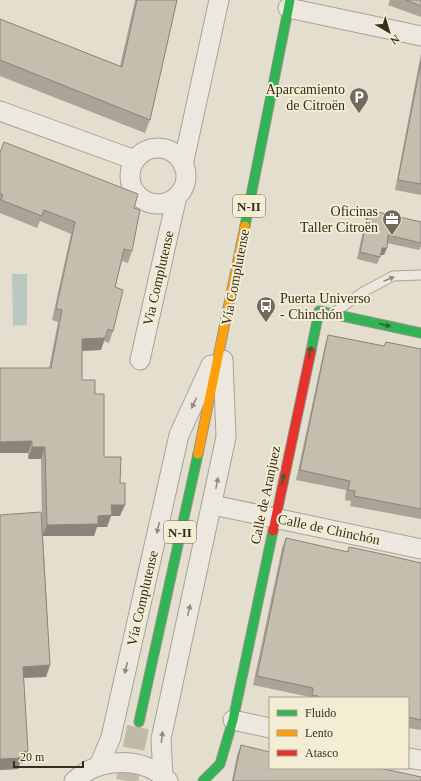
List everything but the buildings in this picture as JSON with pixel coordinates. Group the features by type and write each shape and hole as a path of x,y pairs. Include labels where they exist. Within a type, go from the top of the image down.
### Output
{"main road":[{"name":"Vía Complutense","path":"139,722 222,342 289,4"},
{"name":"Calle de Aranjuez","path":"203,781 220,764 233,720 274,518 319,311 421,333"}],"street":[{"path":"183,165 219,0"},
{"path":"289,4 421,36"},
{"path":"0,111 135,160"},
{"path":"165,149 176,155 183,165 185,181 177,196 161,204 152,204 140,197 132,186 130,177 131,168 135,160 148,150 165,149"},
{"name":"Via Complutense","path":"140,360 177,196"},
{"name":"Vía Complutense","path":"166,778 161,739 213,505 226,437 222,342"},
{"name":"Vía Complutense","path":"99,766 111,737 179,435 222,342"},
{"name":"Calle de Chinchón","path":"213,505 421,549"},
{"path":"233,720 269,728"},
{"path":"409,758 421,760"},
{"path":"74,781 99,766 121,762 143,766 166,778"}],"lane":[{"path":"332,314 363,292 393,276 421,275"}],"shaded area":[{"path":"12,274 27,274 27,325 13,326"}],"tunnel":[{"path":"127,781 139,722"}],"traffic: fast":[{"path":"245,226 290,0"},
{"path":"311,351 319,311 421,333"},
{"path":"139,722 198,454"},
{"path":"203,781 220,764 233,720 273,531"}],"traffic: slow":[{"path":"198,454 245,226"}],"traffic: jam":[{"path":"273,531 311,351"}],"place":[{"name":"Aparcamiento de Citroën","path":"359,114"},
{"name":"Oficinas Taller Citroën","path":"392,236"},
{"name":"Puerta Universo - Chinchón","path":"266,323"}]}
